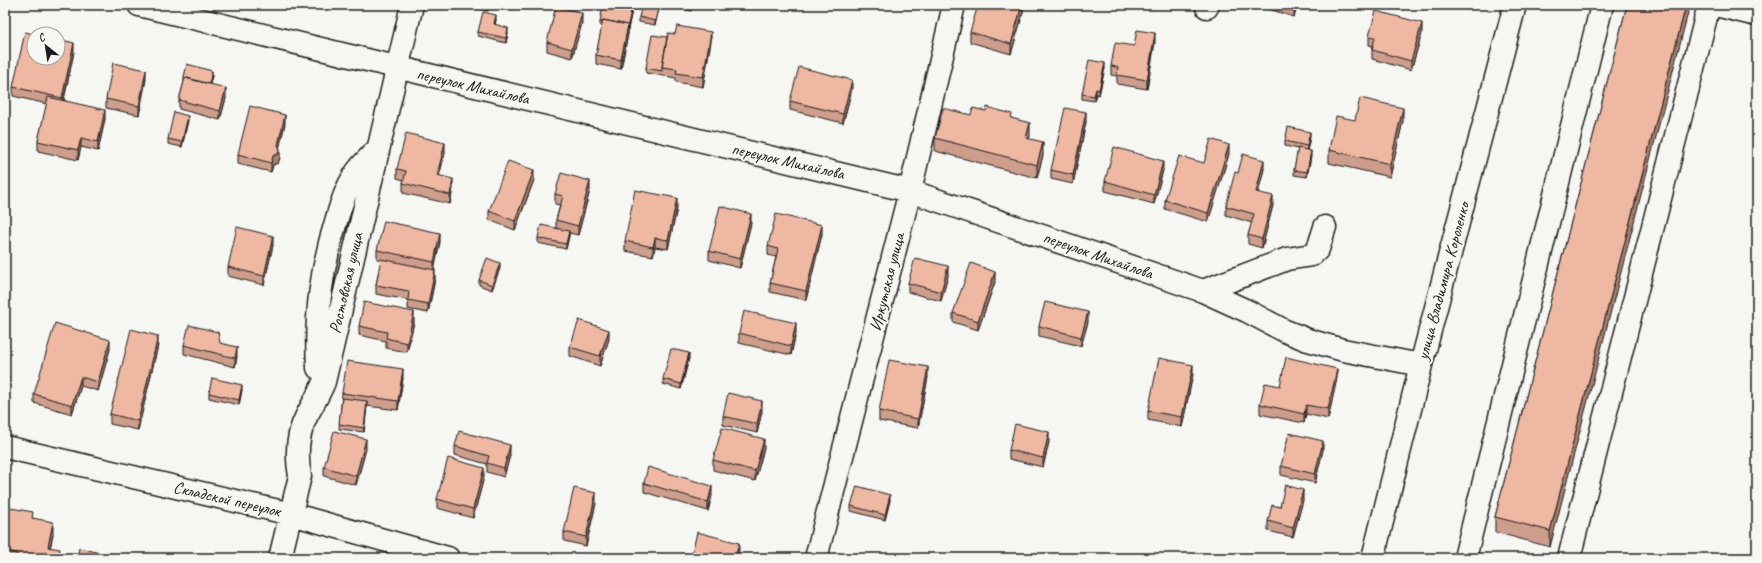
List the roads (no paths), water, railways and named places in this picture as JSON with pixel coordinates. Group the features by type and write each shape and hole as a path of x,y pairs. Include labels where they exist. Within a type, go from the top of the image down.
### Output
{"street":[{"name":"переулок Михайлова","path":"139,5 910,191 1203,291 1247,311 1285,331 1308,340 1343,350 1421,365"},
{"name":"Ростовская улица","path":"280,558 300,476 298,445 300,433 306,417 320,392 412,5"},
{"name":"Иркутская улица","path":"816,558 910,191 954,5"},
{"name":"улица Владимира Короленко","path":"1373,558 1421,365 1515,5"},
{"path":"1465,558 1602,5"},
{"path":"1569,558 1709,5"},
{"path":"1716,5 1757,15"},
{"path":"1203,291 1287,260 1312,255 1318,249 1325,227"},
{"name":"Складской переулок","path":"5,447 291,514 448,558"}]}
